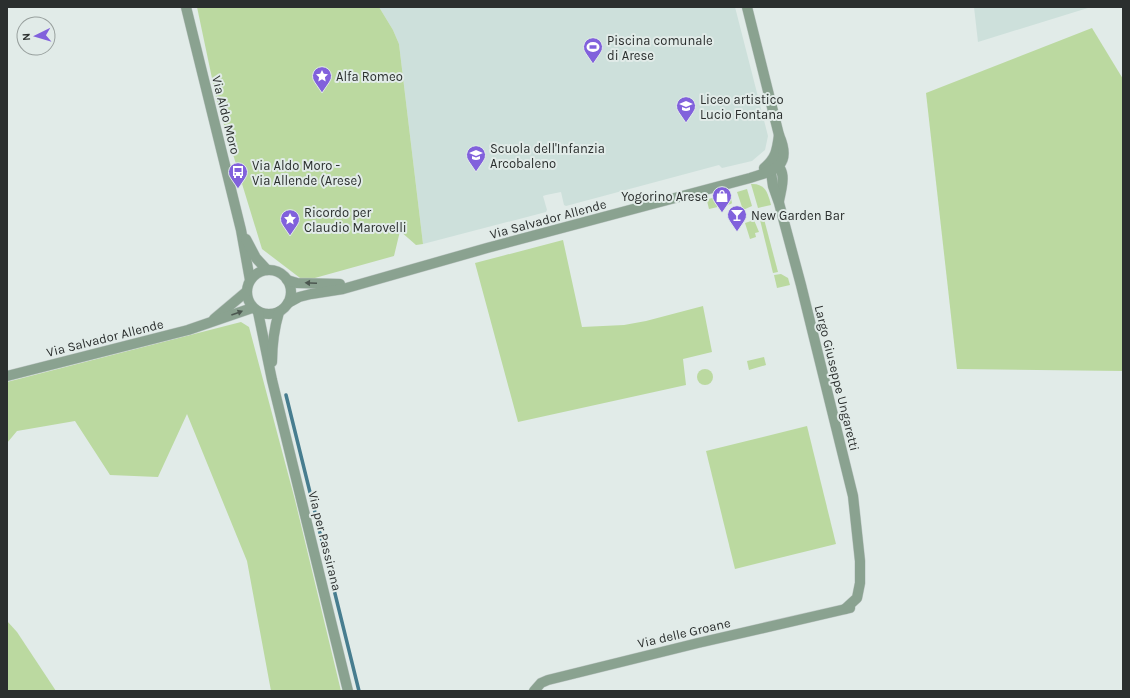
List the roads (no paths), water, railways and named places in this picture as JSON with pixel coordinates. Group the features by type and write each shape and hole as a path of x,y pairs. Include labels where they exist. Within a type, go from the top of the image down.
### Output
{"street":[{"name":"Via Aldo Moro","path":"186,7 241,230 250,280"},
{"path":"747,7 779,135 773,166"},
{"name":"Via Salvador Allende","path":"288,303 299,297 343,290 487,248 739,181 764,168 773,166"},
{"name":"Largo Giuseppe Ungaretti","path":"773,166 773,186 779,203 802,292 853,496 860,561 864,573 864,591 860,596"},
{"name":"Via Aldo Moro","path":"241,230 253,252 267,270"},
{"path":"267,270 278,272 287,280 291,291 288,303 279,312 269,315 255,310 249,303 246,292 250,280 260,271 267,270"},
{"name":"Via Salvador Allende","path":"287,280 298,283 364,283"},
{"name":"Via Salvador Allende","path":"210,323 246,292"},
{"name":"Via Salvador Allende","path":"7,376 188,330 255,310"},
{"name":"Via per Passirana","path":"255,310 348,691"},
{"name":"Via per Passirana","path":"276,398 272,350 275,326 279,312"},
{"name":"Via delle Groane","path":"534,691 548,680 561,676 854,607 859,603 860,596"}],"waterway":[{"path":"286,395 359,691"}],"place":[{"name":"Piscina comunale di Arese","path":"593,64"},
{"name":"Alfa Romeo","path":"322,93"},
{"name":"Liceo artistico Lucio Fontana","path":"686,123"},
{"name":"Scuola dell'Infanzia Arcobaleno","path":"476,172"},
{"name":"Via Aldo Moro - Via Allende (Arese)","path":"238,189"},
{"name":"Yogorino Arese","path":"722,213"},
{"name":"New Garden Bar","path":"737,232"},
{"name":"Ricordo per Claudio Marovelli","path":"290,236"}]}
